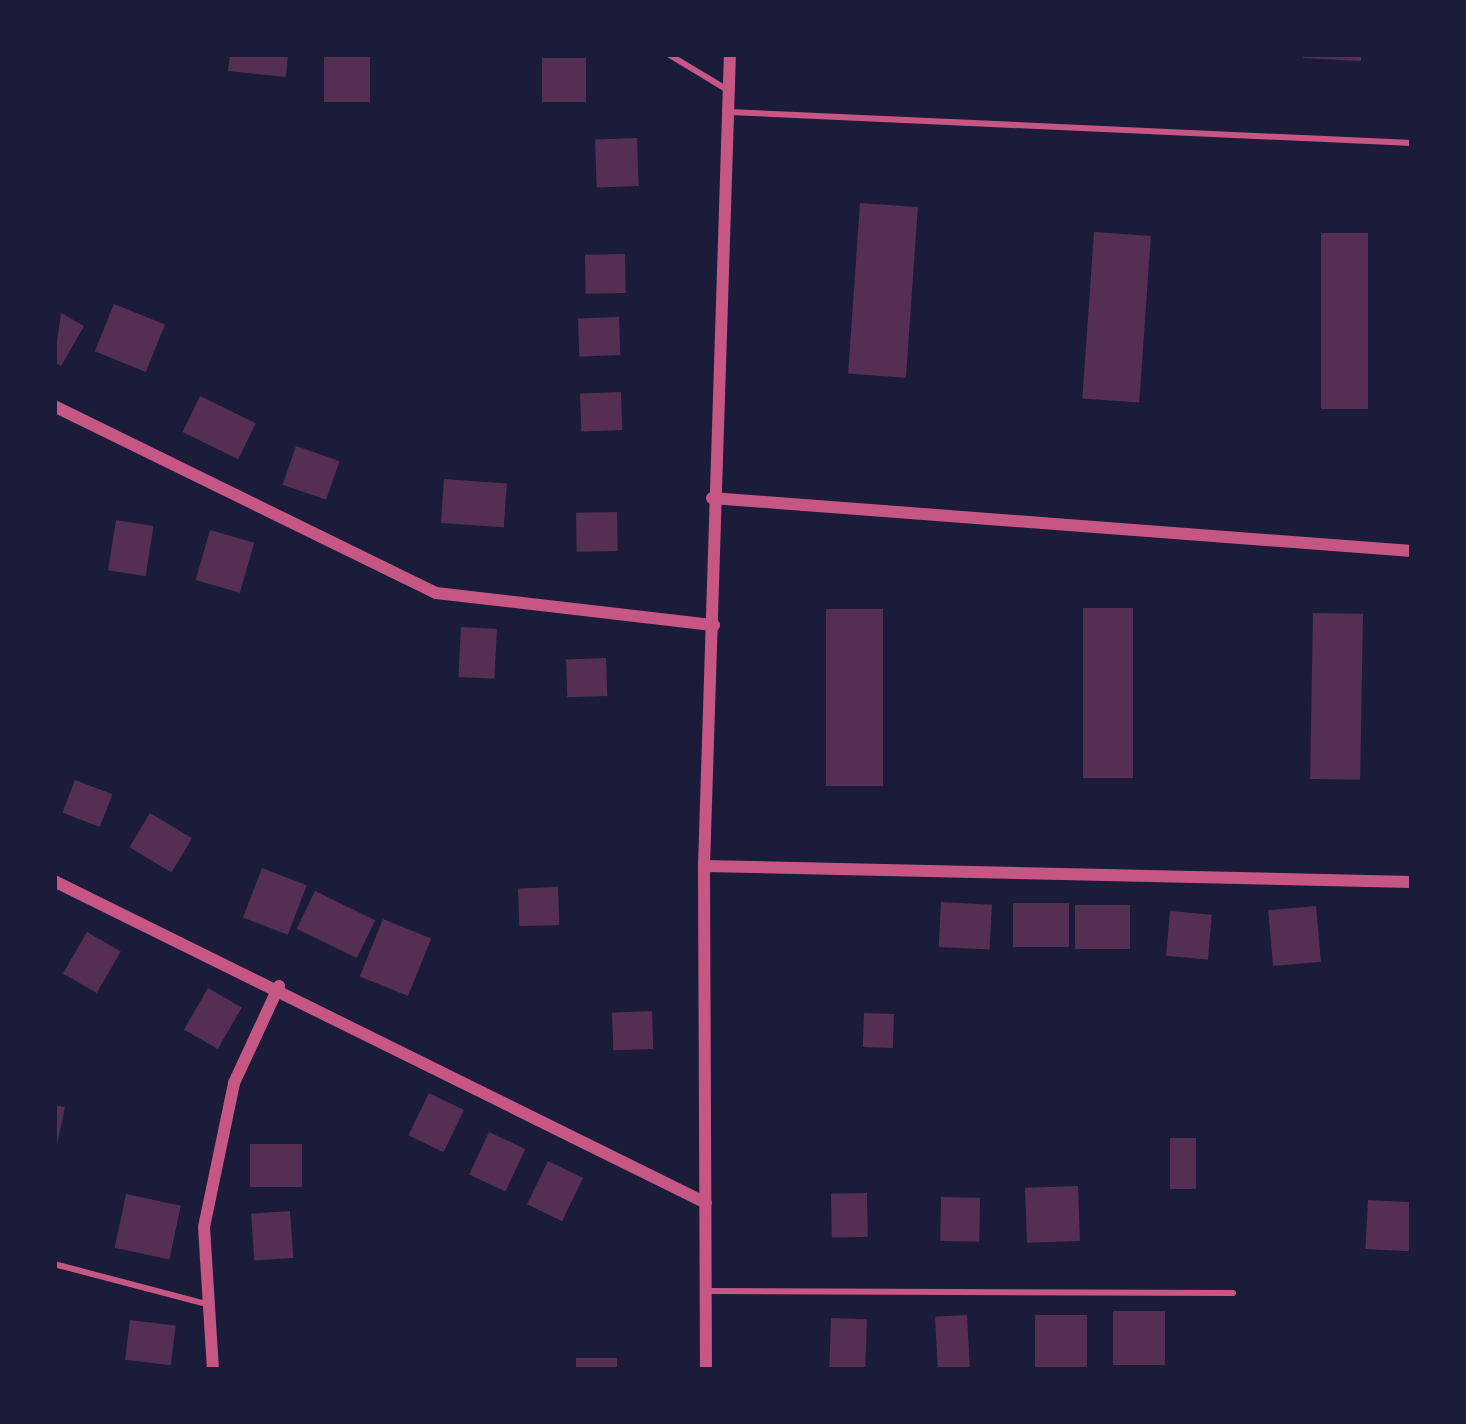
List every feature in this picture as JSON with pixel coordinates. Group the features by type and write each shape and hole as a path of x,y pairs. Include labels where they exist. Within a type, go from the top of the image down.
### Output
{"street":[{"path":"706,1370 704,866 714,626 712,498 730,54"},
{"path":"54,406 436,593 714,626"},
{"path":"712,498 1412,551"},
{"path":"704,866 1412,882"},
{"path":"54,881 279,986 706,1203"},
{"path":"213,1370 204,1227 234,1083 279,986"}],"lane":[{"path":"668,54 731,92"},
{"path":"729,112 1412,142"},
{"path":"54,1264 207,1304"},
{"path":"705,1291 1233,1293"}],"building":[{"path":"230,54 288,54 286,77 228,71"},
{"path":"324,54 370,54 370,102 324,102"},
{"path":"1303,54 1361,54 1361,61 1303,58"},
{"path":"542,58 586,58 586,102 542,102"},
{"path":"637,138 639,186 597,187 595,139"},
{"path":"860,203 918,207 906,378 848,374"},
{"path":"1094,232 1151,236 1139,403 1082,399"},
{"path":"1321,233 1368,233 1368,409 1321,409"},
{"path":"625,254 626,293 586,294 585,255"},
{"path":"114,304 165,325 146,372 95,351"},
{"path":"61,313 84,326 61,366 54,362"},
{"path":"619,317 620,355 579,356 578,318"},
{"path":"621,392 622,430 581,431 580,393"},
{"path":"200,396 256,423 238,459 182,432"},
{"path":"296,446 339,461 326,500 283,485"},
{"path":"444,479 507,483 504,527 441,523"},
{"path":"617,512 618,551 577,552 576,513"},
{"path":"116,520 154,526 146,576 108,570"},
{"path":"210,530 254,543 240,593 196,580"},
{"path":"1083,608 1133,608 1133,778 1083,778"},
{"path":"826,609 883,609 883,786 826,786"},
{"path":"1313,613 1363,614 1360,780 1310,779"},
{"path":"461,627 497,629 494,679 458,677"},
{"path":"606,658 607,696 567,697 566,659"},
{"path":"75,780 112,794 100,827 62,813"},
{"path":"150,813 192,838 171,873 129,847"},
{"path":"262,868 307,885 288,935 243,917"},
{"path":"558,887 559,925 519,926 518,888"},
{"path":"315,891 375,920 357,958 297,929"},
{"path":"941,902 992,905 990,950 939,947"},
{"path":"1013,903 1069,903 1069,947 1013,947"},
{"path":"1075,905 1130,905 1130,949 1075,949"},
{"path":"1316,906 1321,962 1273,966 1268,910"},
{"path":"1170,911 1212,915 1208,959 1166,956"},
{"path":"383,919 431,938 408,996 360,976"},
{"path":"87,932 121,952 97,993 63,974"},
{"path":"208,988 242,1008 218,1049 184,1030"},
{"path":"652,1011 653,1049 613,1050 612,1012"},
{"path":"864,1013 894,1014 893,1048 863,1047"},
{"path":"429,1093 464,1110 443,1152 408,1135"},
{"path":"54,1105 65,1107 56,1149 54,1148"},
{"path":"489,1132 525,1149 505,1192 469,1175"},
{"path":"1170,1138 1196,1138 1196,1189 1170,1189"},
{"path":"250,1144 302,1144 302,1187 250,1187"},
{"path":"548,1161 583,1178 562,1221 527,1204"},
{"path":"1078,1186 1080,1241 1027,1243 1025,1188"},
{"path":"867,1193 868,1237 832,1238 831,1194"},
{"path":"126,1194 181,1206 169,1259 115,1248"},
{"path":"941,1197 980,1198 979,1242 940,1241"},
{"path":"1368,1200 1412,1202 1409,1251 1365,1249"},
{"path":"290,1211 293,1258 254,1261 251,1214"},
{"path":"1113,1311 1165,1311 1165,1365 1113,1365"},
{"path":"967,1315 970,1370 938,1370 935,1317"},
{"path":"1035,1315 1087,1315 1087,1369 1035,1369"},
{"path":"831,1318 867,1319 865,1370 829,1370"},
{"path":"130,1320 176,1326 171,1365 125,1360"},
{"path":"576,1358 617,1358 617,1370 576,1370"}]}
